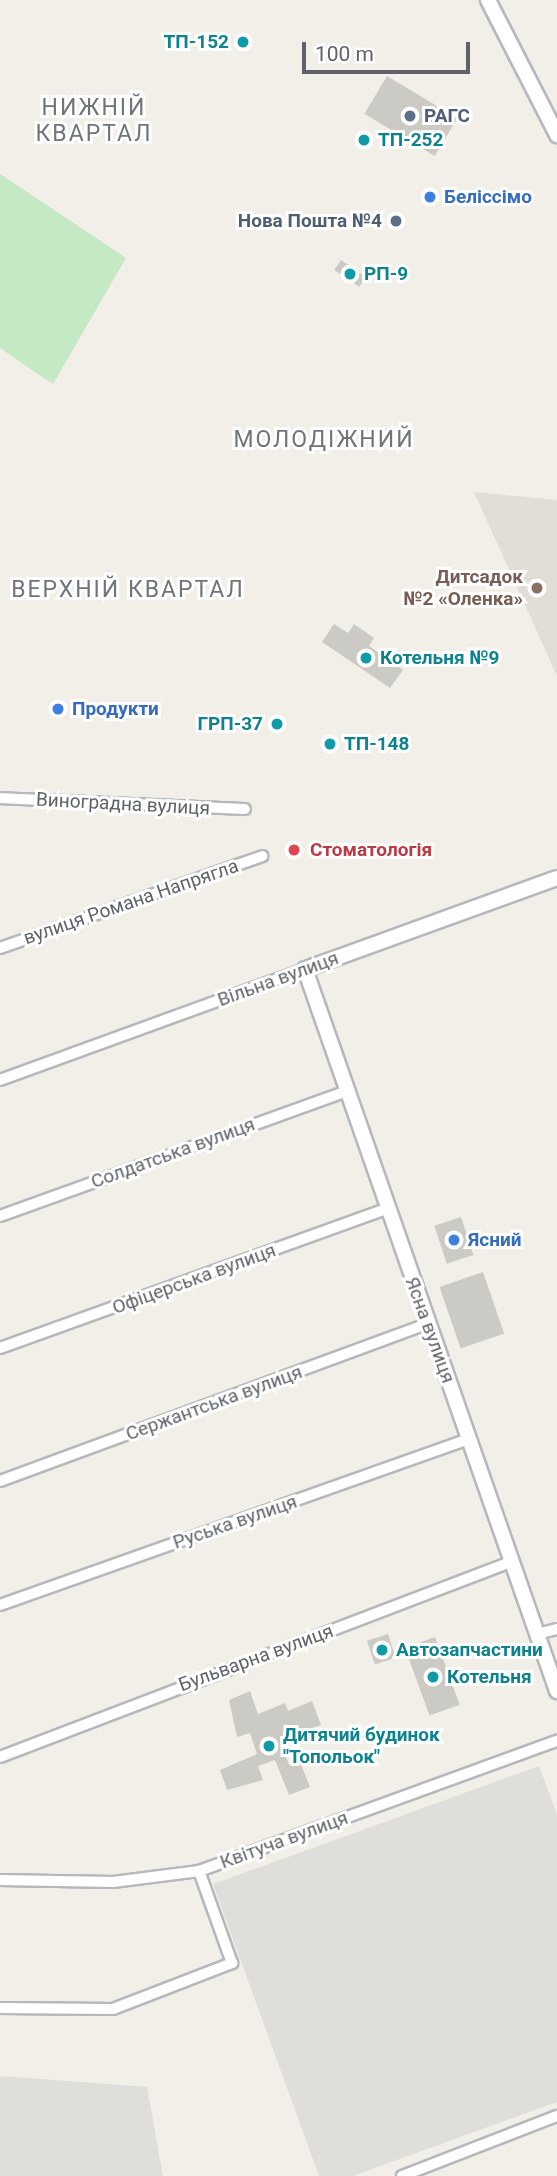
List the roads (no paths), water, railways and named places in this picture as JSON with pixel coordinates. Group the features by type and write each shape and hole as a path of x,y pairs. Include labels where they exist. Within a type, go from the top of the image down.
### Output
{"street":[{"path":"488,0 557,135"},
{"name":"Виноградна вулиця","path":"0,798 245,809"},
{"name":"вулиця Романа Напрягла","path":"0,948 262,856"},
{"name":"Вільна вулиця","path":"0,1080 557,878"},
{"name":"Ясна вулиця","path":"304,969 557,1691"},
{"name":"Солдатська вулиця","path":"0,1216 346,1091"},
{"name":"Офіцерська вулиця","path":"0,1348 387,1209"},
{"name":"Сержантська вулиця","path":"0,1481 427,1324"},
{"name":"Руська вулиця","path":"0,1605 470,1439"},
{"name":"Бульварна вулиця","path":"0,1757 513,1561"},
{"path":"537,1634 557,1629"},
{"name":"Квітуча вулиця","path":"0,1880 113,1882 200,1871 557,1741"},
{"path":"0,2008 113,2009 232,1964 200,1871"},
{"path":"402,2176 557,2116"}],"place":[{"name":"ТП-152","path":"243,42"},
{"name":"РАГС","path":"410,116"},
{"name":"ТП-252","path":"364,140"},
{"name":"Беліссімо","path":"430,197"},
{"name":"Нова Пошта №4","path":"396,221"},
{"name":"РП-9","path":"350,274"},
{"name":"Дитсадок №2 «Оленка»","path":"537,588"},
{"name":"Котельня №9","path":"366,658"},
{"name":"Продукти","path":"58,709"},
{"name":"ГРП-37","path":"277,724"},
{"name":"ТП-148","path":"330,744"},
{"name":"Стоматологія","path":"294,850"},
{"name":"Ясний","path":"454,1240"},
{"name":"Автозапчастини","path":"382,1650"},
{"name":"Котельня","path":"433,1677"},
{"name":"Дитячий будинок \"Топольок\"","path":"269,1746"}],"district":[{"name":"НИЖНІЙ КВАРТАЛ","path":"94,121"},
{"name":"МОЛОДІЖНИЙ","path":"324,440"},
{"name":"ВЕРХНІЙ КВАРТАЛ","path":"128,590"}]}
